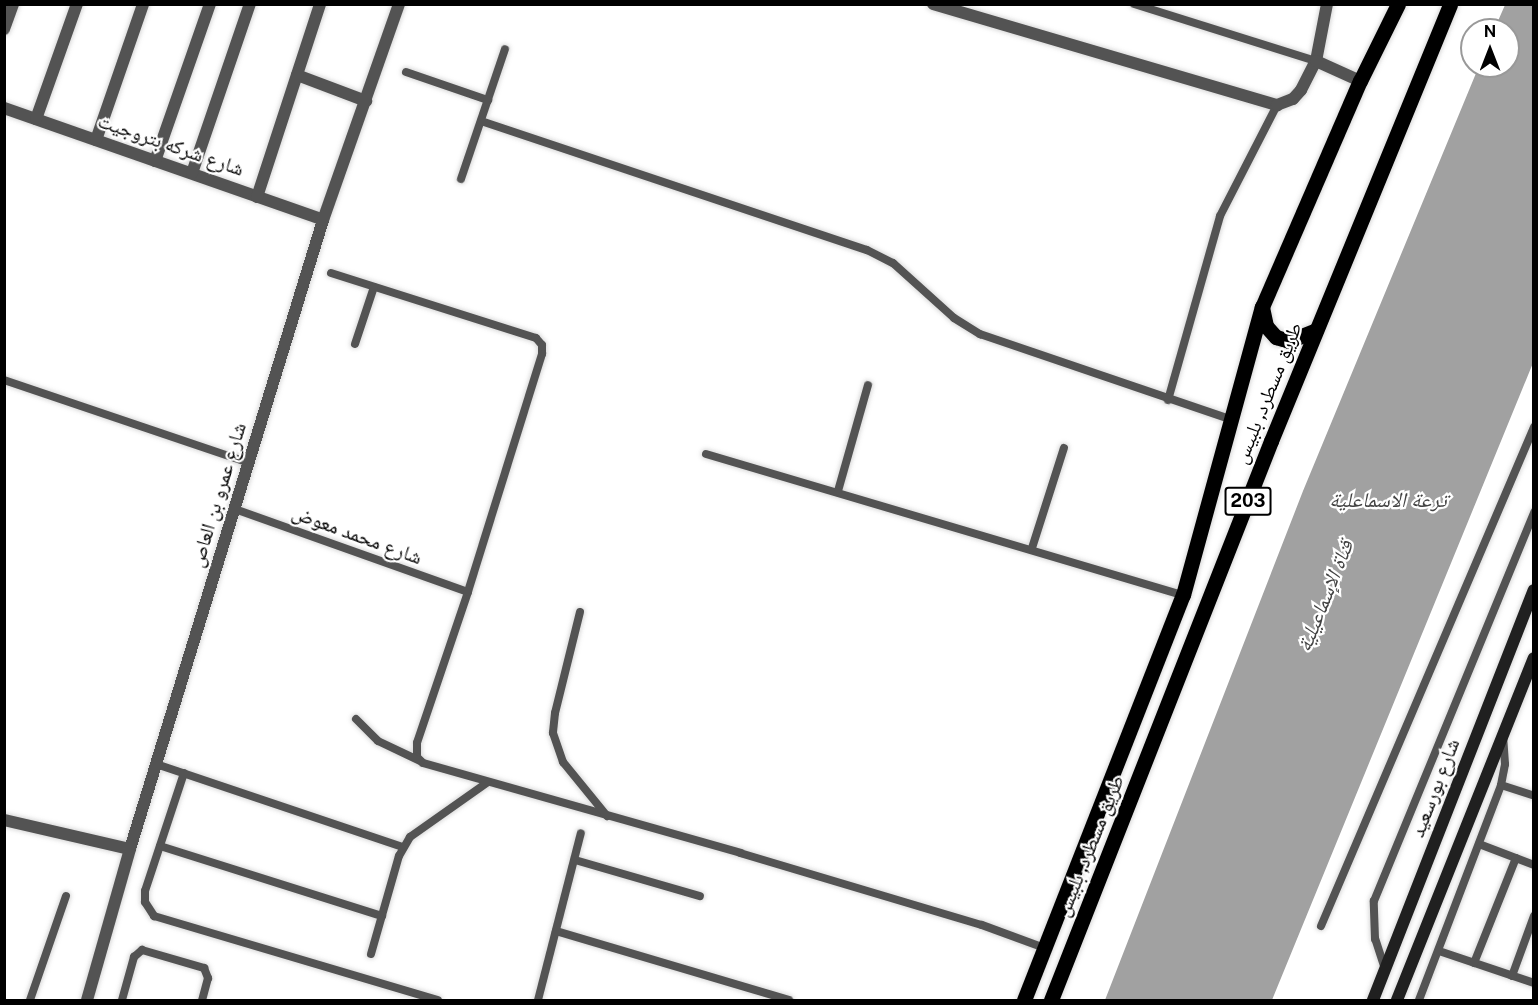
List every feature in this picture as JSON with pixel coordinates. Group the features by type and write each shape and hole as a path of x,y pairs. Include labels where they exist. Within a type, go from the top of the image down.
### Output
{"main road":[{"name":"طريق مسطرد, بلبيس","path":"1024,1000 1183,595 1262,307 1360,81 1398,4"},
{"name":"طريق مسطرد, بلبيس","path":"1052,1000 1317,330 1450,4"},
{"path":"1262,307 1266,326 1275,337 1289,341 1317,330"},
{"name":"شارع بورسعيد","path":"1373,1000 1533,590"},
{"path":"1397,1000 1533,658"}],"street":[{"path":"4,29 14,4"},
{"path":"36,119 76,4"},
{"path":"96,140 143,4"},
{"path":"155,161 210,4"},
{"path":"192,173 250,4"},
{"path":"257,197 320,4"},
{"name":"شارع عمرو بن العاص","path":"87,1000 129,849 323,220 399,4"},
{"path":"933,4 1277,105 1293,99 1301,90 1316,61 1327,4"},
{"path":"1316,61 1360,81"},
{"path":"297,75 366,101"},
{"name":"شارع شركه بتروجيت","path":"4,108 323,220"},
{"path":"4,820 129,849"}],"lane":[{"path":"1134,4 1316,61"},
{"path":"461,178 505,49"},
{"path":"406,72 488,100"},
{"path":"1168,400 1220,216 1277,105"},
{"path":"480,122 867,250 892,263 954,318 981,334 1168,400 1230,419"},
{"path":"331,273 537,338 542,345 542,354 468,592 417,743 417,757 423,763"},
{"path":"355,344 374,287"},
{"path":"4,380 249,463"},
{"path":"838,491 868,385"},
{"path":"1321,926 1533,427"},
{"path":"1032,548 1064,448"},
{"path":"706,454 1032,548 1183,595"},
{"name":"شارع محمد معوض","path":"235,509 468,592"},
{"path":"1385,969 1375,939 1374,901 1533,512"},
{"path":"580,612 555,713 553,733 563,762 607,816"},
{"path":"356,719 378,741 423,763 982,925 1045,948"},
{"path":"1419,1000 1501,785 1505,764 1502,733"},
{"path":"156,764 403,847"},
{"path":"184,773 144,897 147,908 159,919 438,1000"},
{"path":"371,954 403,847 417,829 488,782"},
{"path":"1501,785 1533,796"},
{"path":"538,1000 581,833"},
{"path":"1479,844 1533,865"},
{"path":"160,846 382,916"},
{"path":"1474,963 1516,858"},
{"path":"575,860 700,896"},
{"path":"30,1000 66,896"},
{"path":"1512,976 1533,916"},
{"path":"556,931 789,1000"},
{"path":"122,1000 134,957 142,950 204,968 208,978 202,1000"},
{"path":"1438,951 1533,983"}],"water":[{"name":"ترعة الاسماعلية","path":"1505,5 1533,5 1533,363 1272,1000 1105,1000 1303,491 1474,78 1520,78 1520,18 1499,18"}],"water label":[{"name":"قناة الإسماعيلية","path":"1325,596"}]}
